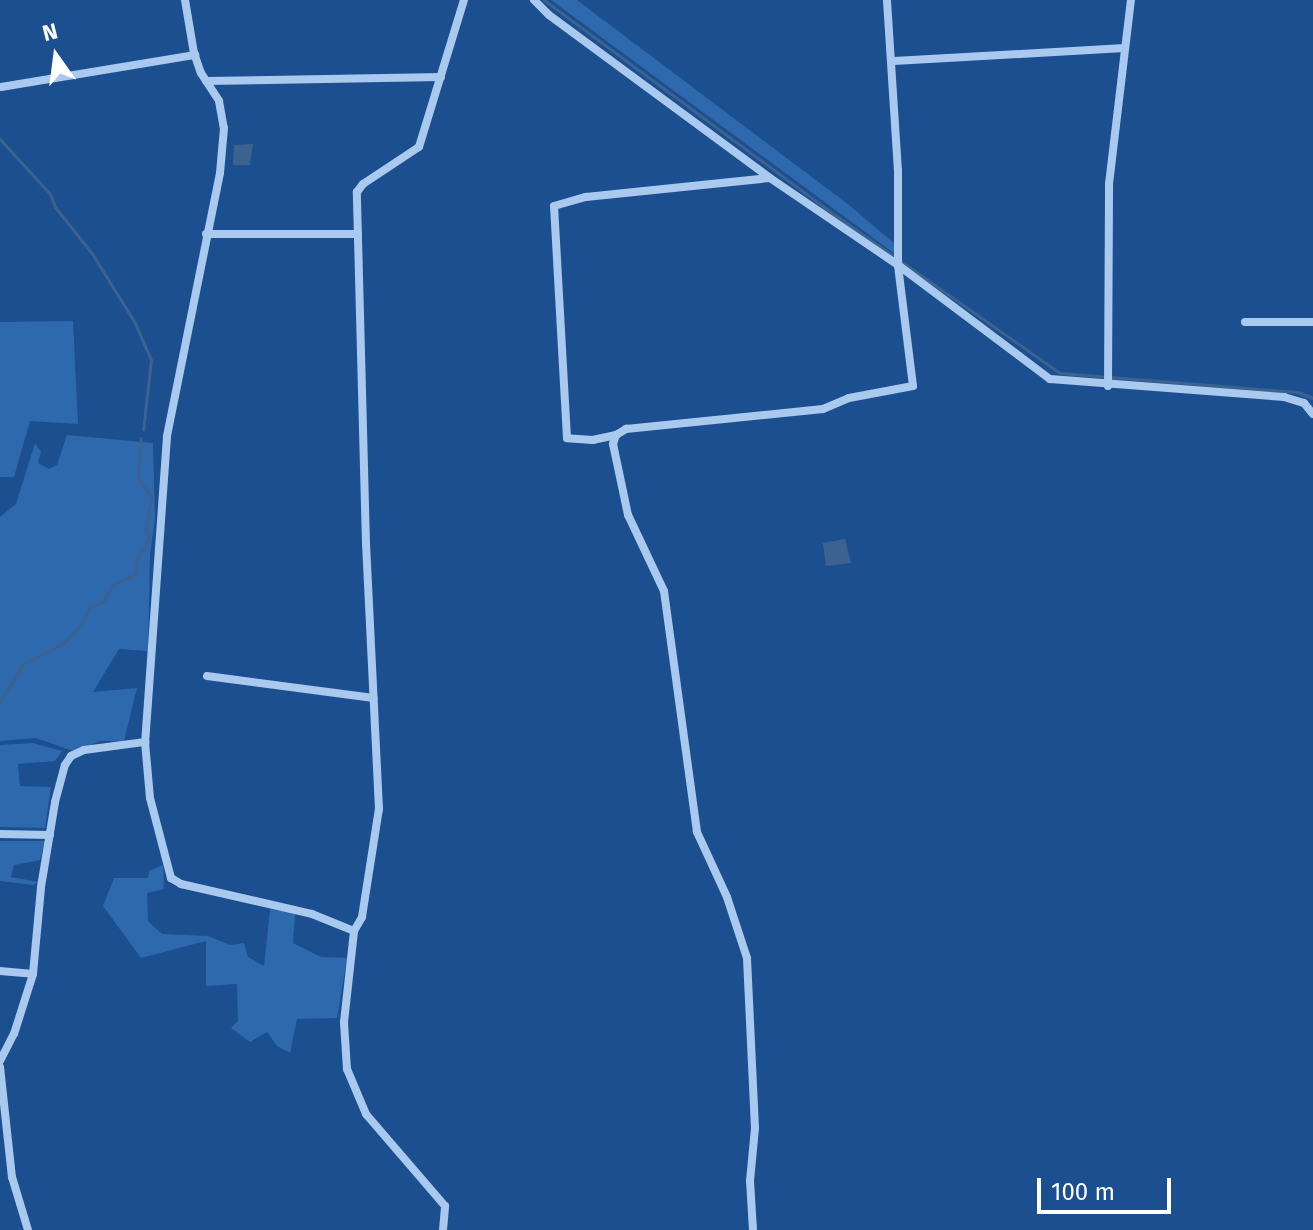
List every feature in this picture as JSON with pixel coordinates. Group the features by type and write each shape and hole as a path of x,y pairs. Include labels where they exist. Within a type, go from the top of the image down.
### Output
{"street":[{"path":"185,0 195,55 219,101 224,128 220,173 167,437 145,742 150,798 171,878 181,884 312,914 354,931"},
{"path":"443,1230 445,1206 366,1114 347,1069 344,1022 354,931 362,917 379,809 357,192 419,147 464,0"},
{"path":"534,0 549,15 770,178 898,265 1050,379 1108,386 1284,397 1304,403 1313,414"},
{"path":"770,178 586,197 554,206 563,331 563,416 567,438 593,440 616,435 626,429 823,409 849,398 913,386 898,265 894,61 887,0"},
{"path":"1108,386 1109,184 1131,0"},
{"path":"894,61 1125,48"},
{"path":"1,87 195,55"},
{"path":"206,81 441,77"},
{"path":"206,234 358,234"},
{"path":"1245,322 1313,322"},
{"path":"616,435 613,444 628,515 664,591 697,832 727,897 747,958 755,1128 750,1181 753,1230"},
{"path":"207,676 374,698"},
{"path":"28,1230 12,1177 0,1064 14,1034 33,974 55,802 71,756 101,746 145,742"},
{"path":"0,834 50,835"},
{"path":"0,971 33,974"}],"shaded area":[{"path":"551,0 577,0 849,205 895,244 895,254"},
{"path":"253,144 250,165 233,165 234,145"},
{"path":"73,321 78,424 30,421 14,477 0,477 0,322"},
{"path":"67,435 153,443 155,519 150,555 148,651 119,649 93,692 137,688 124,741 100,741 76,752 36,738 0,741 0,517 16,504 35,443 41,452 38,463 49,469 57,465"},
{"path":"845,539 851,563 826,566 823,543"},
{"path":"33,743 62,751 55,761 18,764 20,786 51,787 45,828 0,827 0,745"},
{"path":"0,841 45,841 40,860 14,865 11,877 38,882 33,885 0,881"},
{"path":"163,865 164,889 147,893 148,921 162,934 208,936 230,945 244,943 248,957 264,966 270,909 295,913 293,943 321,957 347,958 337,1018 297,1019 290,1053 277,1046 267,1032 250,1042 231,1028 238,1021 237,984 206,986 206,941 141,958 103,906 114,878 148,878 149,871"}],"waterway":[{"path":"544,0 835,215 1060,373 1297,392 1313,398"},
{"path":"0,139 50,194 55,207 93,255 135,323 151,360 143,430"},
{"path":"0,702 23,664 64,643 83,622 89,607 103,602 112,585 136,574 136,560 149,539 146,529 151,497 138,477 141,438"}]}
